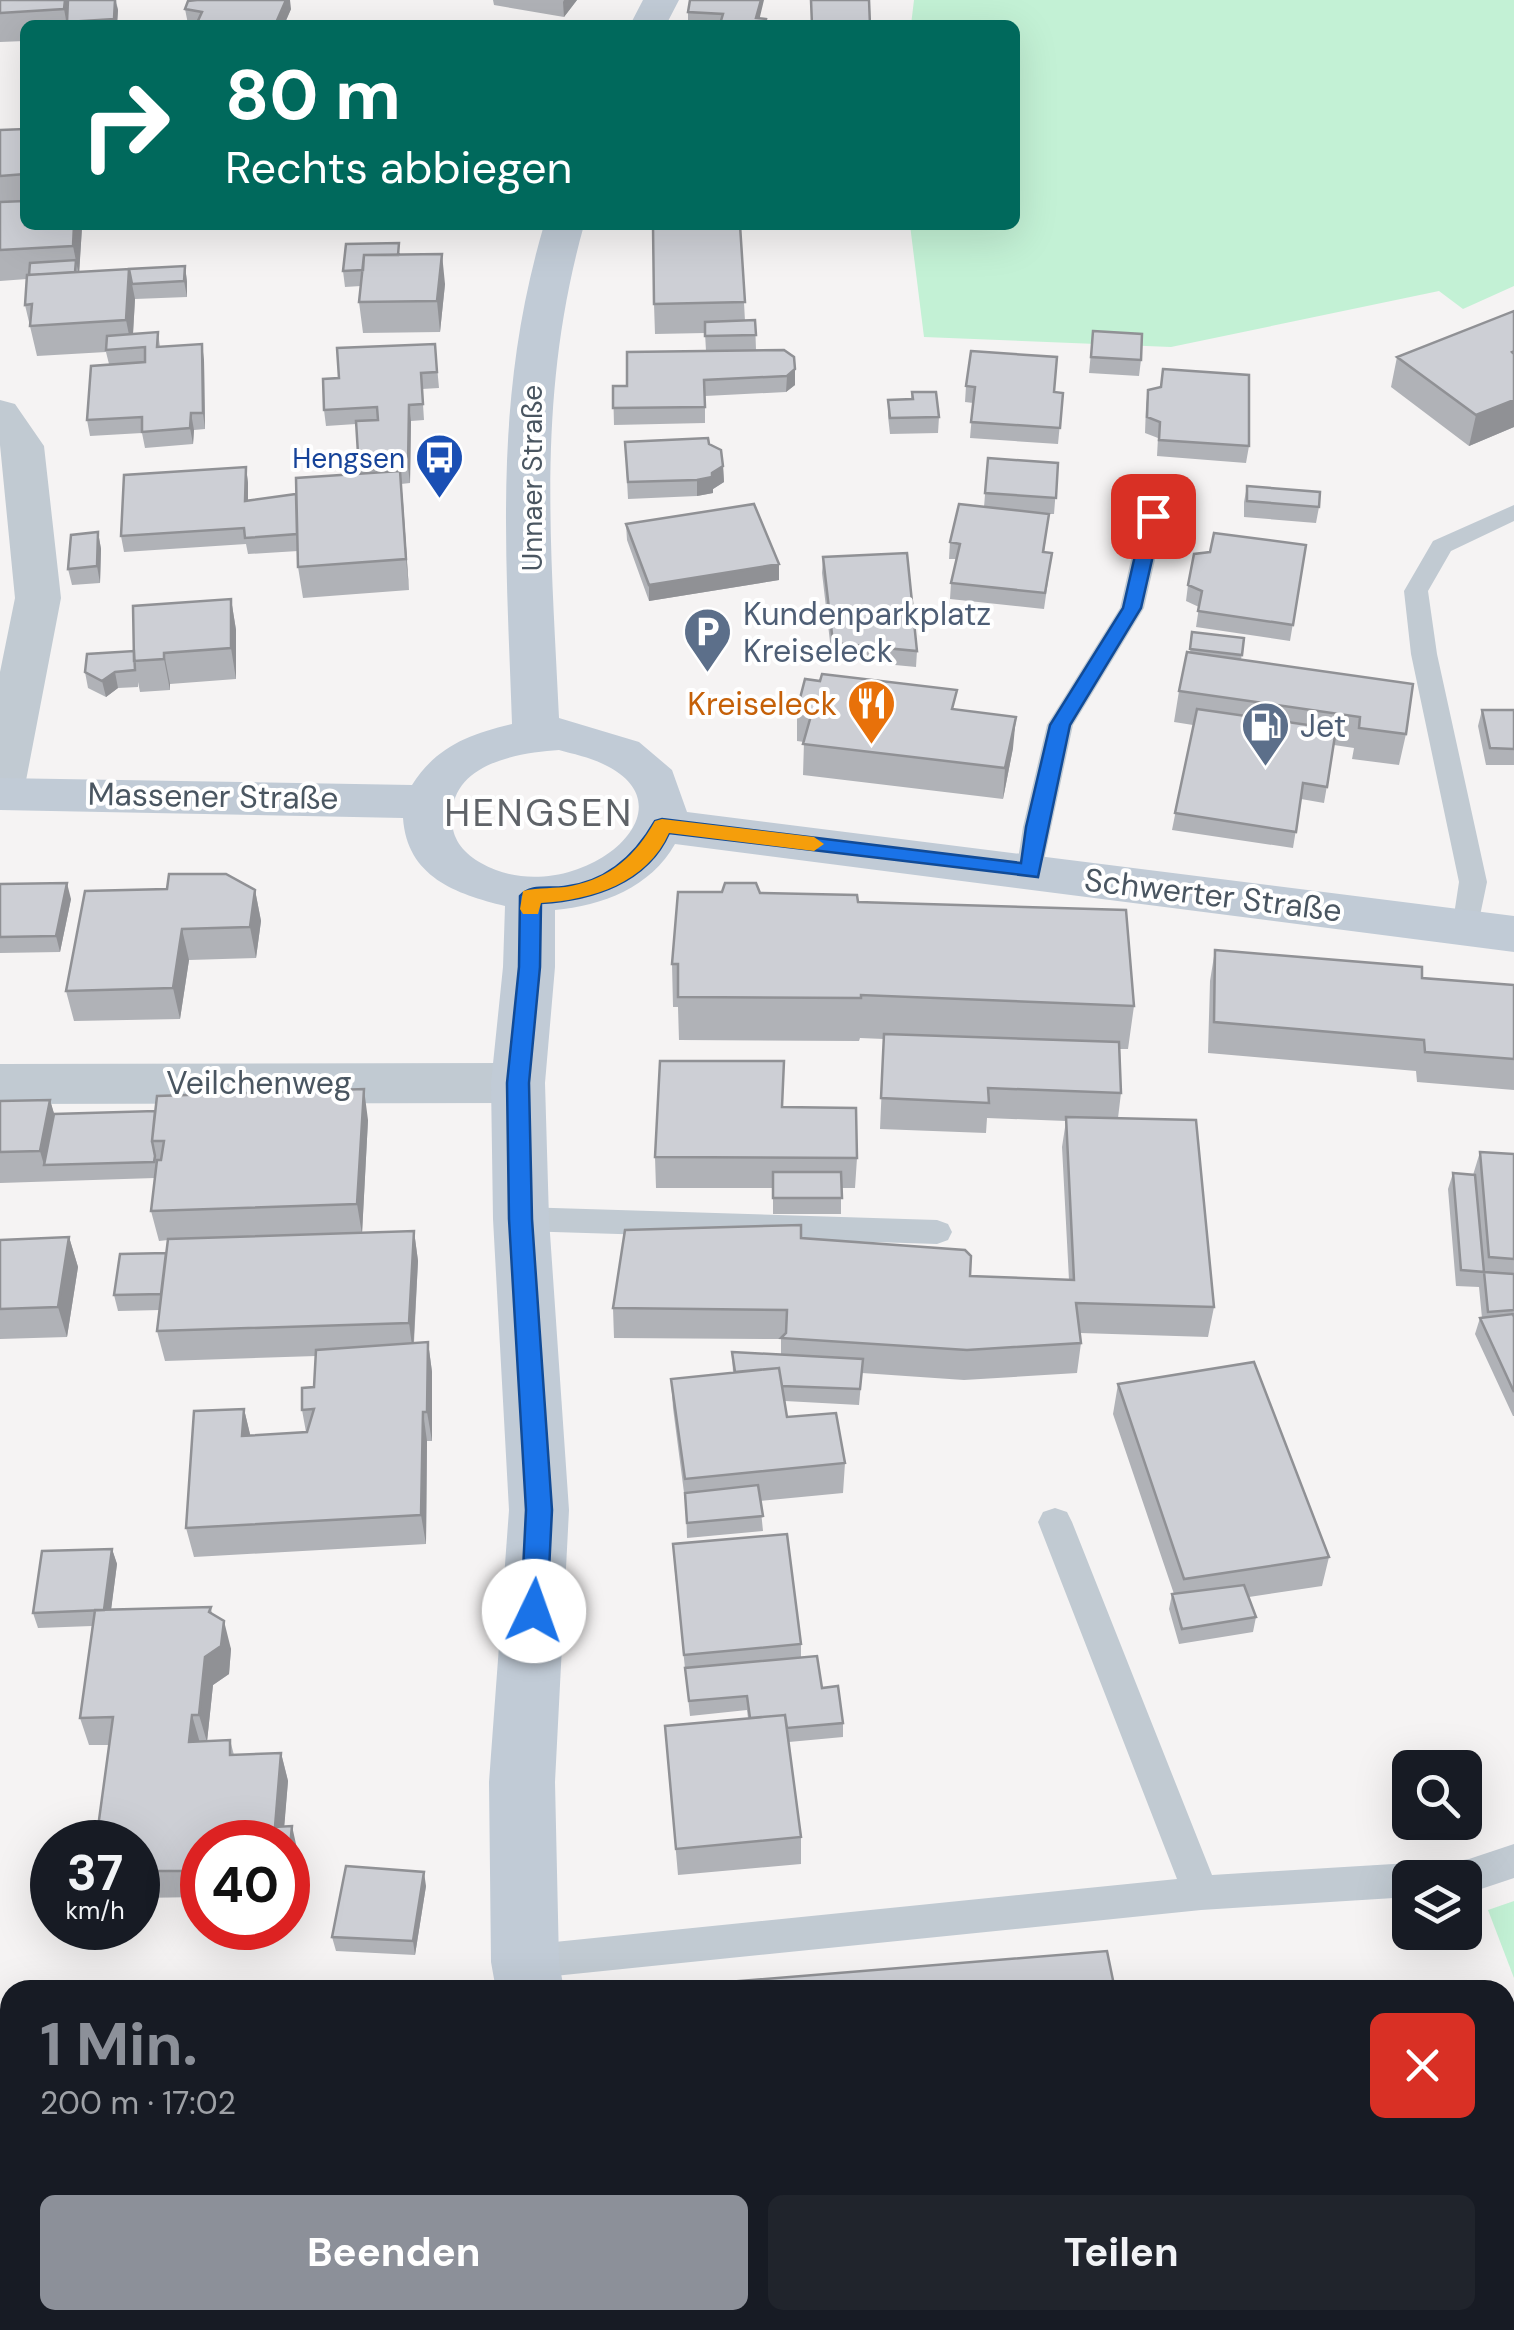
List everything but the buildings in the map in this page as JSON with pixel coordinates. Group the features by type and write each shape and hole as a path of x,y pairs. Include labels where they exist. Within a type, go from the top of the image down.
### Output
{"main road":[{"name":"Unnaer Straße","path":"536,736 527,450 535,338 563,230"},
{"path":"560,734 594,740 624,752 647,770 660,791 662,826 652,848 633,866 604,883 569,894 530,896 492,889 459,875 436,854 425,828 427,802 440,778 462,759 492,744 536,736 560,734"},
{"name":"Massener Straße","path":"0,792 427,802"},
{"name":"Schwerter Straße","path":"662,826 1490,931"},
{"path":"528,1976 522,1782 539,1510 521,1219 518,1083 530,967 530,896"}],"street":[{"path":"0,792 38,598 7,437"},
{"name":"Veilchenweg","path":"0,1084 518,1083"}],"lane":[{"name":"Schwerter Straße","path":"1490,931 1472,882 1424,654 1416,591 1442,546 1514,512"},
{"path":"1030,872 1036,827 1060,725 1132,608 1153,516"},
{"path":"521,1219 937,1232"},
{"path":"1056,1522 1201,1893"},
{"path":"1482,1872 1514,1861"},
{"path":"528,1976 1201,1893 1392,1881"}],"green space":[{"path":"914,0 1514,0 1514,286 1463,309 1439,291 1171,347 924,337 911,230 1020,230 1020,20 912,20"},
{"path":"1514,1901 1514,1978 1488,1910"}],"slow traffic":[{"path":"530,909 530,896 569,894 604,883 633,866 652,848 662,826 814,844"}],"place":[{"name":"Hengsen","path":"440,500"},
{"name":"Kundenparkplatz Kreiseleck","path":"708,674"},
{"name":"Kreiseleck","path":"872,746"},
{"name":"Jet","path":"1265,768"}],"district":[{"name":"HENGSEN","path":"539,813"}],"route":[{"path":"534,1611 539,1510 521,1219 518,1083 530,967 530,896 569,894 604,883 633,866 652,848 662,826 1030,872 1036,827 1060,725 1132,608 1153,516"}]}
